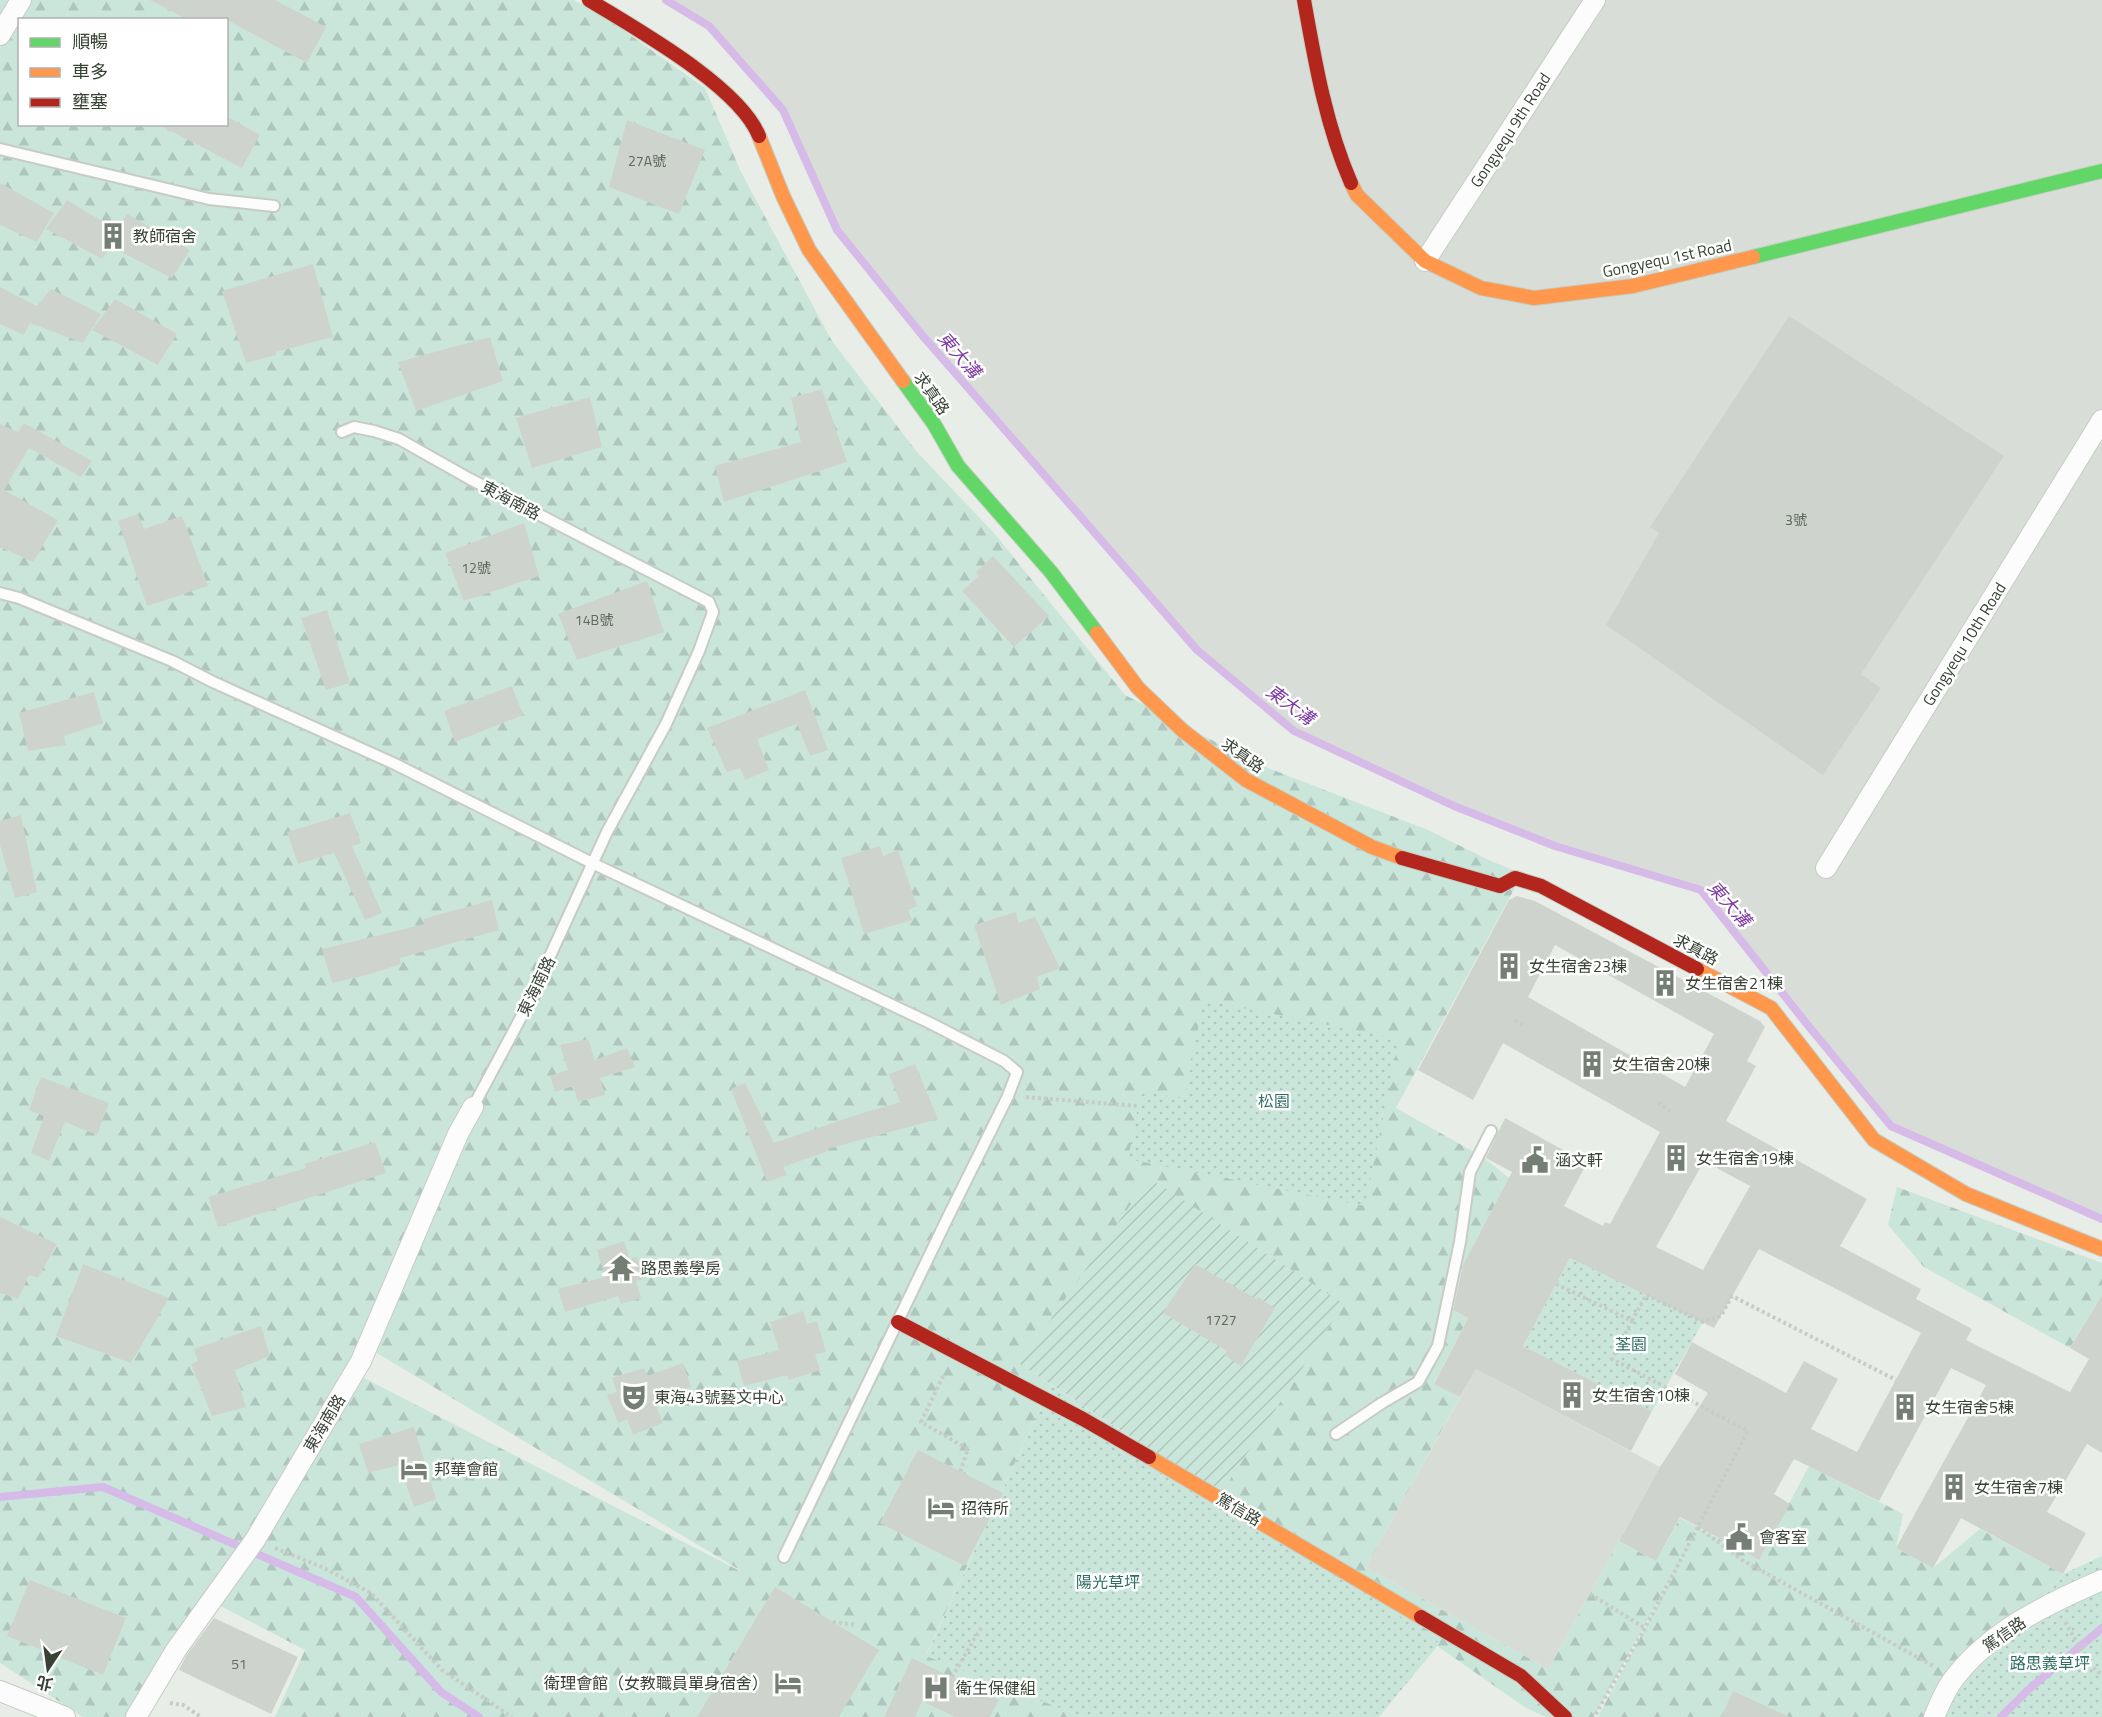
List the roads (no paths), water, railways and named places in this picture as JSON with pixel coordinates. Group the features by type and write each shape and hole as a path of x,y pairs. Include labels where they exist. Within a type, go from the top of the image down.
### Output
{"street":[{"path":"0,35 21,0"},
{"name":"求真路","path":"589,0 684,60 726,93 755,125 783,196 809,250 934,424 958,466 1051,572 1138,688 1182,730 1246,780 1371,847 1421,866 1500,886 1515,878 1541,886 1771,1008 1874,1140 1966,1194 2102,1249"},
{"name":"Gongyequ 1st Road","path":"1304,0 1315,60 1338,153 1357,195 1425,261 1481,288 1534,298 1633,286 2102,171"},
{"name":"Gongyequ 9th Road","path":"1425,261 1595,0"},
{"name":"Gongyequ 10th Road","path":"1826,868 2102,420"},
{"name":"東海南路","path":"136,1717 176,1650 255,1540 361,1360 458,1134 473,1107"},
{"name":"篤信路","path":"898,1322 1083,1419 1248,1514 1521,1676 1565,1717"},
{"name":"篤信路","path":"1934,1717 1954,1677 1985,1645 2013,1624 2102,1580"},
{"path":"0,1691 65,1717"}],"lane":[{"path":"0,149 209,199 274,206"},
{"name":"東海南路","path":"342,432 354,427 399,439 500,495 709,602 713,612 699,651 666,724 607,832 527,1006 473,1107"},
{"path":"0,593 19,598 172,661 213,682 395,764 594,864 930,1023 1004,1061 1017,1072 1008,1096 784,1557"},
{"path":"1336,1434 1418,1382 1438,1346 1460,1242 1470,1172 1491,1131"}],"waterway":[{"name":"東大溝","path":"666,0 709,26 783,110 837,230 922,335 1197,650 1294,731 1454,806 1555,846 1701,890 1891,1126 2102,1219"},
{"path":"0,1497 103,1487 356,1597 441,1692 479,1717"},
{"path":"2001,1717 2028,1690 2102,1628"}],"place":[{"name":"教師宿舍","path":"113,236"},
{"name":"女生宿舍23棟","path":"1509,966"},
{"name":"女生宿舍21棟","path":"1665,983"},
{"name":"女生宿舍20棟","path":"1592,1064"},
{"name":"女生宿舍19棟","path":"1676,1158"},
{"name":"涵文軒","path":"1535,1160"},
{"name":"路思義學房","path":"621,1268"},
{"name":"女生宿舍10棟","path":"1572,1395"},
{"name":"東海43號藝文中心","path":"634,1397"},
{"name":"女生宿舍5棟","path":"1905,1407"},
{"name":"邦華會館","path":"414,1469"},
{"name":"女生宿舍7棟","path":"1954,1487"},
{"name":"招待所","path":"941,1508"},
{"name":"會客室","path":"1739,1537"},
{"name":"衛理會館（女教職員單身宿舍）","path":"788,1683"},
{"name":"衛生保健組","path":"936,1688"}],"park label":[{"name":"松園","path":"1274,1101"},
{"name":"荃園","path":"1631,1344"},
{"name":"陽光草坪","path":"1108,1582"},
{"name":"路思義草坪","path":"2050,1663"}]}
